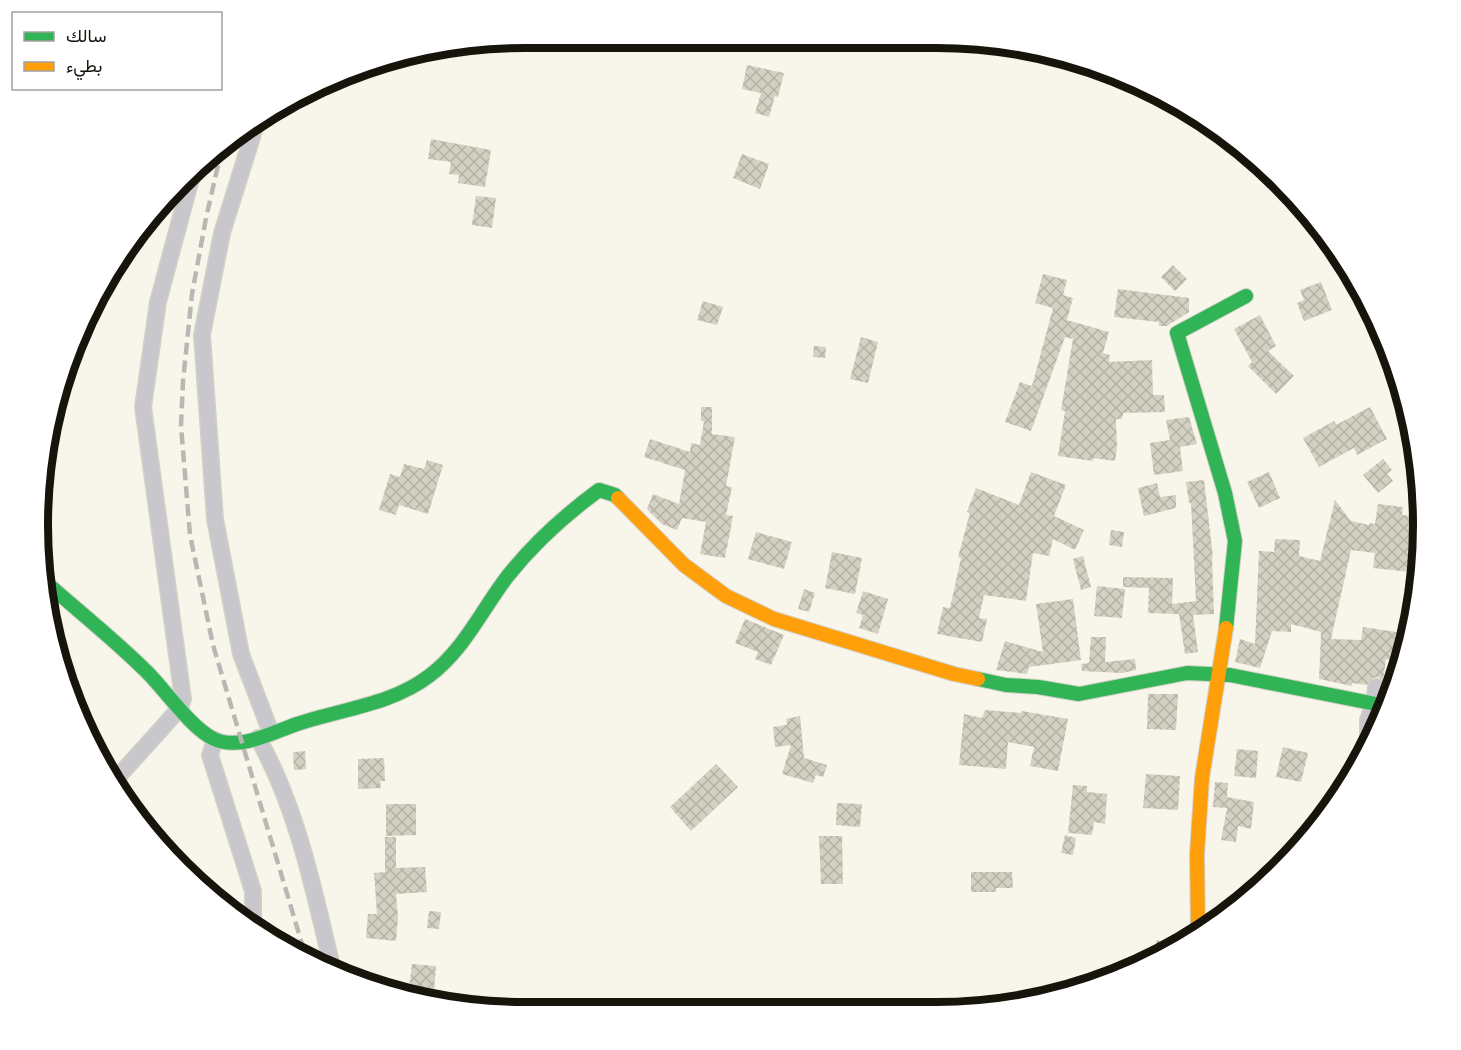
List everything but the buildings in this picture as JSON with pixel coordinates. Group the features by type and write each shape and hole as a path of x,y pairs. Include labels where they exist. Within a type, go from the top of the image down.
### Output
{"street":[{"path":"253,133 222,233 202,335 214,519 241,654 269,758 293,816 307,861 331,961"},
{"path":"119,776 180,708 183,699 142,406 158,302 188,188"},
{"path":"1198,924 1197,854 1202,778 1220,675 1235,541 1226,493 1177,333 1246,296"},
{"path":"52,588 121,647 164,689 194,724 215,740 226,742 264,736 314,718 390,698 418,684 443,664 465,639 507,578 576,507 599,490 615,495 684,565 726,596 774,619 954,674 1006,685 1038,687 1079,694 1187,673 1230,675 1378,705"},
{"path":"1376,687 1379,702"},
{"path":"1368,727 1368,720 1376,710"},
{"path":"215,740 210,755 253,891 253,917"}],"railway":[{"path":"220,159 192,294 183,381 181,426 190,535 213,645 303,947"}],"traffic: fast":[{"path":"1226,628 1235,541 1225,493 1177,333 1246,296"},
{"path":"52,588 134,660 197,727 214,739 224,742 245,742 297,724 382,700 414,686 441,666 452,654 507,577 550,530 599,490 618,498"},
{"path":"978,679 1006,685 1038,687 1079,694 1187,673 1230,675 1378,704"}],"traffic: slow":[{"path":"618,498 684,565 726,596 774,619 954,674 978,679"},
{"path":"1198,924 1197,854 1202,778 1226,628"}]}
